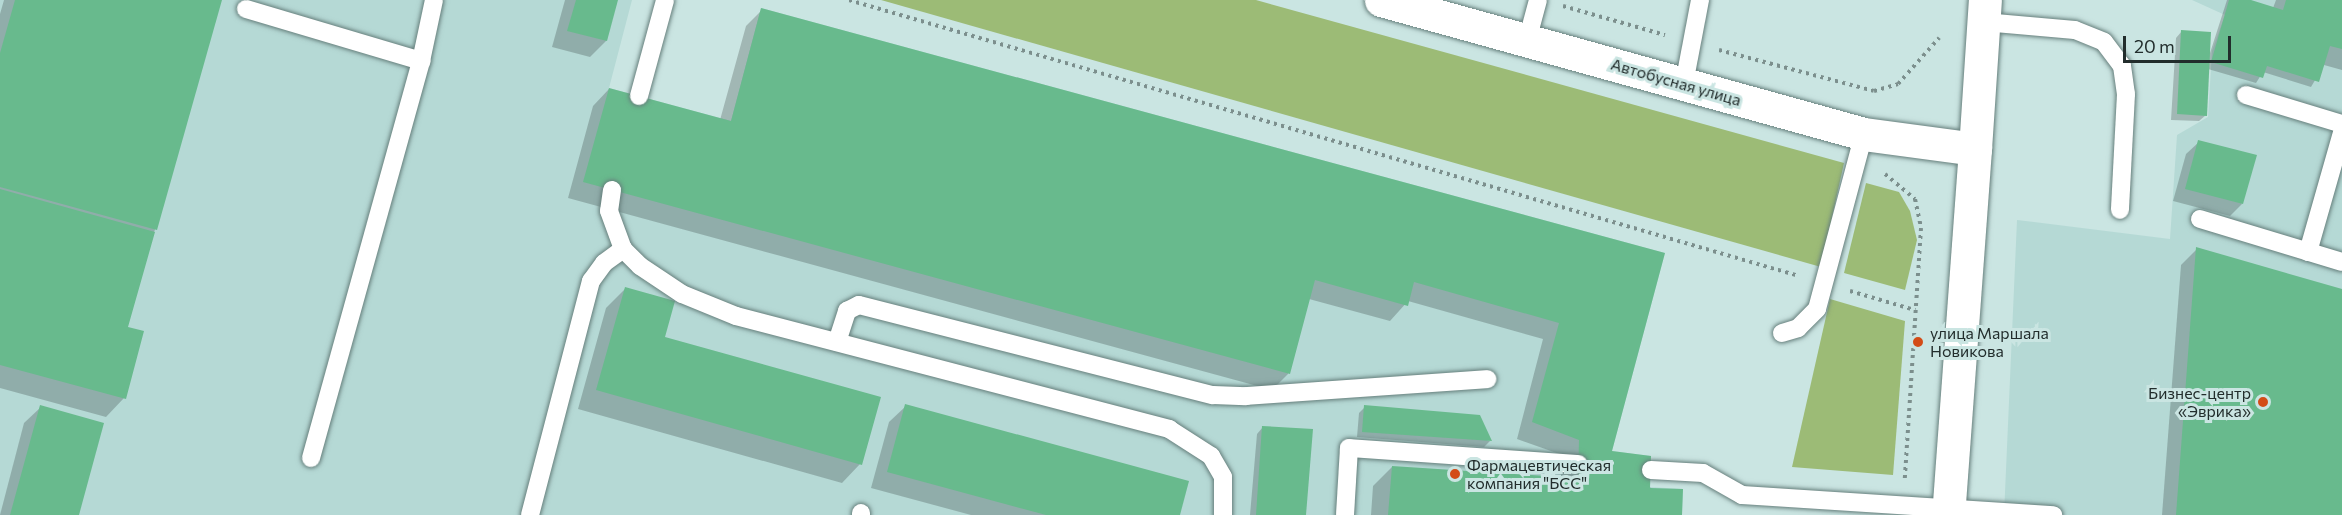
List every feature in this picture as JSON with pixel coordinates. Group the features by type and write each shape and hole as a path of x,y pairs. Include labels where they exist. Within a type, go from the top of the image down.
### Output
{"street":[{"name":"Автобусная улица","path":"1381,0 1684,84 1860,148 1975,149"},
{"path":"1949,512 1984,11"}],"lane":[{"path":"311,458 421,61 434,0"},
{"path":"639,96 665,0"},
{"path":"1684,84 1695,44 1700,0"},
{"path":"1527,41 1546,2"},
{"path":"246,9 421,61"},
{"path":"1984,11 2075,30 2104,42 2122,66 2126,94 2120,210"},
{"path":"2246,95 2342,124"},
{"path":"2308,252 2342,133"},
{"path":"1782,333 1798,327 1811,316 1824,284 1860,148"},
{"path":"612,190 609,211 623,249 660,280 702,304 837,342 1169,429 1211,456 1223,477 1223,515"},
{"path":"2200,219 2342,262"},
{"path":"530,515 591,281 604,263 623,249"},
{"path":"837,342 847,311 860,305 1213,395 1246,396 1487,379"},
{"path":"1345,515 1350,448 1578,464"},
{"path":"1651,470 1702,474 1742,495 1879,510 1904,506 1949,512 2053,515"}],"path":[{"path":"849,0 1915,310"},
{"path":"1546,2 1874,91 1898,84 1939,38"},
{"path":"1860,148 1915,199 1921,228 1904,506"}],"shaded area":[{"path":"0,0 632,0 609,88 731,121 761,8 1665,253 1612,451 1651,456 1650,487 1683,489 1682,515 0,515"},
{"path":"2192,0 2342,0 2342,515 2004,515 2017,220 2170,239 2177,135 2208,117 2212,51 2225,15"}],"green space":[{"path":"881,0 1256,0 1844,163 1821,267"},
{"path":"1866,183 1899,192 1910,211 1917,240 1905,290 1844,273"},
{"path":"1830,299 1905,321 1893,475 1792,467"}],"building":[{"path":"15,0 222,0 157,230 0,187 0,53"},
{"path":"576,0 618,0 607,41 567,31"},
{"path":"2229,0 2251,0 2283,10 2286,0 2342,0 2342,49 2330,46 2319,82 2267,66 2263,78 2211,62"},
{"path":"761,8 1665,253 1612,451 1651,456 1650,488 1683,489 1682,515 1388,515 1392,466 1578,478 1579,440 1532,422 1559,323 1414,282 1408,306 1315,280 1290,374 583,182 609,88 731,121"},
{"path":"2181,30 2211,32 2207,116 2177,114"},
{"path":"2198,140 2257,155 2243,204 2185,189"},
{"path":"0,189 155,232 128,327 144,331 126,399 0,365"},
{"name":"Бизнес-центр «Эврика»","path":"2196,247 2342,289 2342,515 2176,515"},
{"path":"625,287 675,301 665,337 881,397 862,465 596,390"},
{"path":"905,404 1189,481 1180,515 1046,515 887,472"},
{"path":"40,405 104,423 79,515 10,515"},
{"path":"1364,405 1480,415 1492,441 1362,432"},
{"path":"1262,426 1313,429 1306,515 1256,515"}],"place":[{"name":"улица Маршала Новикова","path":"1918,342"},
{"name":"Бизнес-центр «Эврика»","path":"2263,402"},
{"name":"Фармацевтическая компания \"БСС\"","path":"1455,474"}]}
